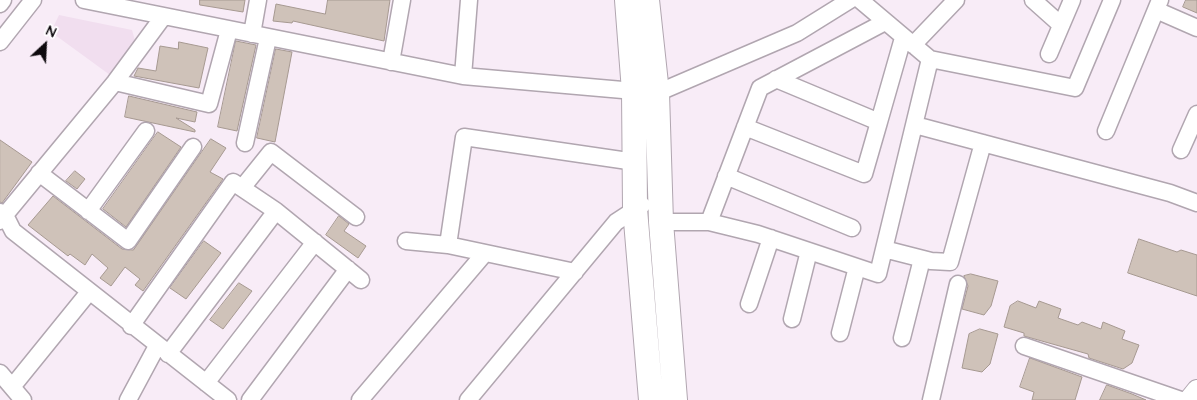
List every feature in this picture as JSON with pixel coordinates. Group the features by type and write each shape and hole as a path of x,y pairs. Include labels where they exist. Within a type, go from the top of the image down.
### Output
{"highway":[{"path":"628,0 645,92 660,194 675,400"},
{"path":"647,0 645,92 635,162 636,209 652,400"}],"main road":[{"path":"1188,400 1197,390"}],"street":[{"path":"0,4 3,0"},
{"path":"0,42 33,0"},
{"path":"84,0 464,76 645,92 797,34 850,0"},
{"path":"245,144 260,36 258,0"},
{"path":"392,62 402,0"},
{"path":"464,76 469,0"},
{"path":"860,0 930,59 1075,88 1112,0"},
{"path":"745,127 864,174 879,122 908,42 956,0"},
{"path":"1033,0 1061,24"},
{"path":"1049,54 1072,0"},
{"path":"1106,131 1158,5 1197,28"},
{"path":"163,17 115,82 2,216 13,231 131,326 228,400"},
{"path":"709,222 760,88 885,22"},
{"path":"115,82 209,104 229,30"},
{"path":"661,222 709,222 770,238 878,274 930,59"},
{"path":"776,79 879,122"},
{"path":"1181,150 1197,114"},
{"path":"915,125 1170,193 1197,203"},
{"path":"88,211 146,132"},
{"path":"448,245 464,137 635,162"},
{"path":"884,249 922,259 950,262 983,143"},
{"path":"39,173 128,241 194,147"},
{"path":"242,188 270,152 356,217"},
{"path":"726,176 852,228"},
{"path":"131,326 233,182 276,211 361,280"},
{"path":"468,400 616,222 660,194"},
{"path":"128,400 163,350 276,211"},
{"path":"749,304 770,238"},
{"path":"406,241 448,245 574,272"},
{"path":"206,383 315,242"},
{"path":"792,319 809,251"},
{"path":"360,400 485,253"},
{"path":"902,338 922,259"},
{"path":"840,333 857,267"},
{"path":"250,400 348,269"},
{"path":"931,400 958,284"},
{"path":"12,387 89,292"},
{"path":"1024,346 1182,400"},
{"path":"0,373 23,400"}],"shaded area":[{"path":"59,15 132,30 136,44 110,75 51,32"}],"building":[{"path":"200,0 245,0 243,12 200,5"},
{"path":"328,0 390,0 384,41 293,21 292,23 273,21 276,4 325,14"},
{"path":"1186,0 1197,0 1197,13 1183,7"},
{"path":"236,41 256,45 237,131 218,127"},
{"path":"179,42 208,48 199,88 134,76 138,68 156,71 160,46 178,49"},
{"path":"276,49 292,52 275,142 257,138"},
{"path":"129,96 197,112 195,122 176,118 195,130 195,132 125,117"},
{"path":"158,132 181,147 126,227 103,209"},
{"path":"211,139 226,148 210,172 223,179 143,291 135,285 140,279 125,267 111,286 100,278 108,268 92,254 85,265 70,254 68,256 28,225 53,196 122,249 133,250"},
{"path":"0,140 32,162 2,203 0,202"},
{"path":"75,171 85,179 77,189 66,181"},
{"path":"339,216 349,224 344,231 366,246 358,258 326,235"},
{"path":"1139,239 1177,252 1181,250 1197,255 1197,296 1128,273"},
{"path":"204,241 221,253 186,299 170,288"},
{"path":"971,274 998,281 991,306 984,315 962,309 968,286 964,276"},
{"path":"239,283 252,291 223,329 210,320"},
{"path":"1018,301 1036,308 1039,301 1061,309 1058,318 1078,325 1082,322 1101,329 1103,322 1125,331 1122,339 1139,345 1132,363 1123,369 1089,358 1088,354 1024,336 1024,333 1004,327 1010,306"},
{"path":"980,329 998,334 990,364 982,372 962,368 969,334"},
{"path":"1030,358 1082,377 1075,400 1032,400 1034,392 1020,387"},
{"path":"1107,385 1132,394 1146,400 1100,400"}]}
